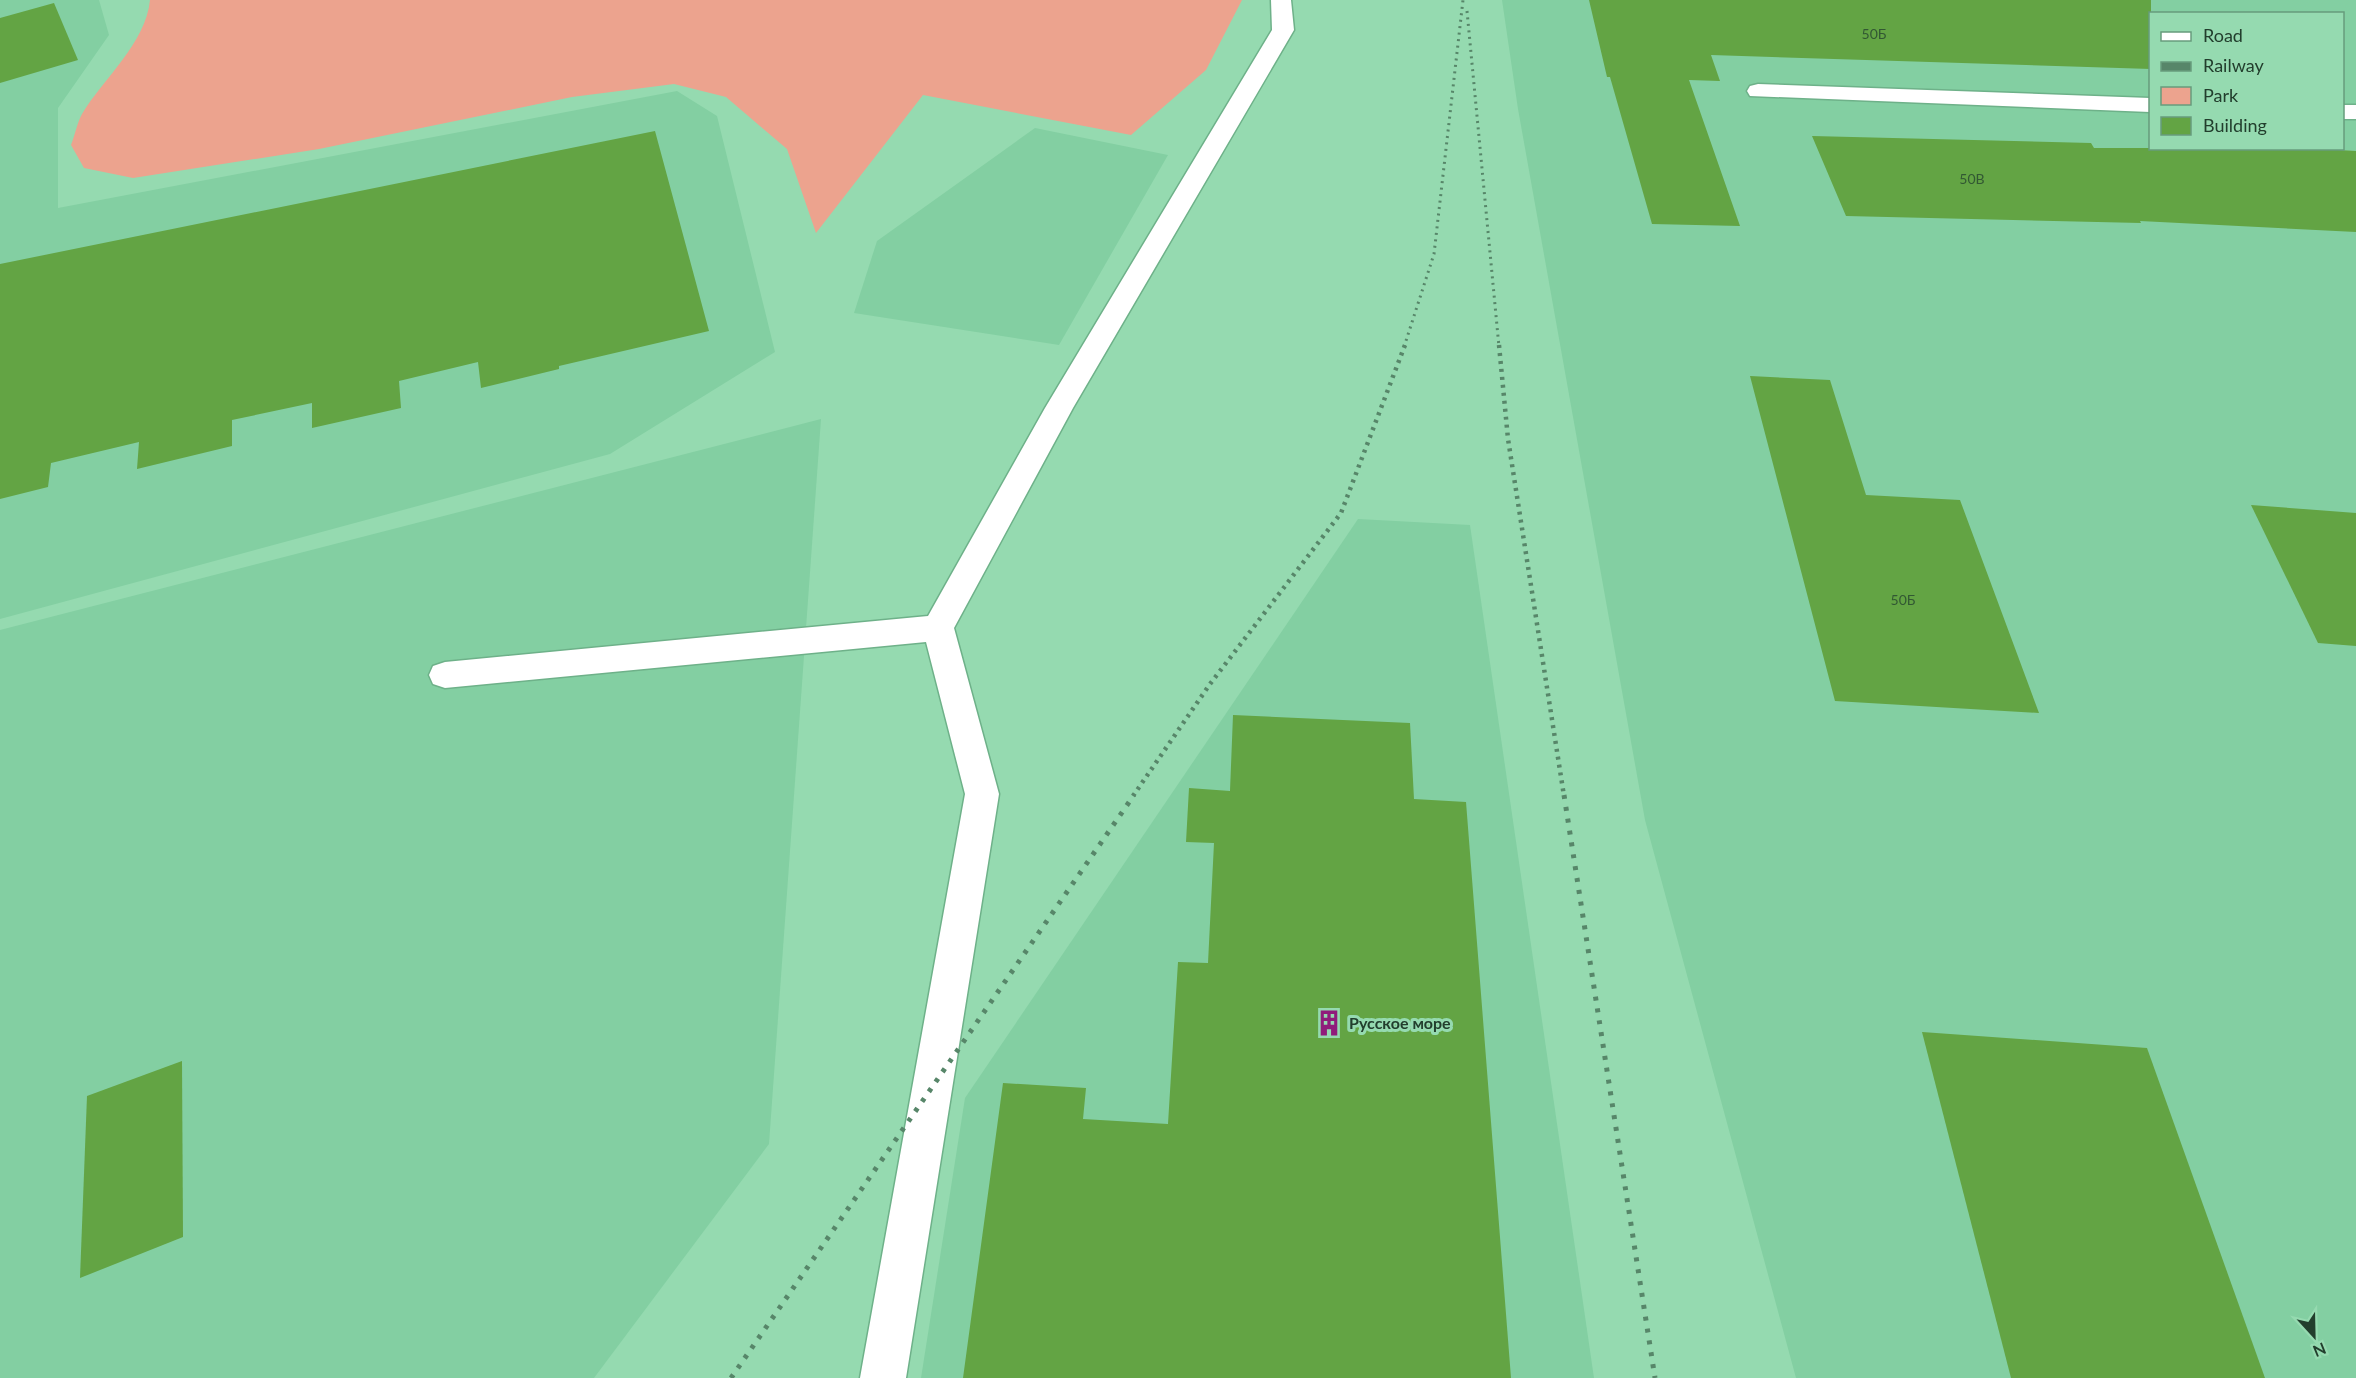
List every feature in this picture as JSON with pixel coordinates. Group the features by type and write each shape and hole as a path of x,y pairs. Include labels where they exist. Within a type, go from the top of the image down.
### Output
{"lane":[{"path":"883,1378 982,794 938,628 1059,408 1283,30 1281,0"},
{"path":"1758,91 2149,105"},
{"path":"445,675 938,628"}],"shaded area":[{"path":"0,0 99,0 109,35 58,108 58,208 677,91 717,116 775,352 610,454 0,619"},
{"path":"1502,0 2356,0 2356,1378 1796,1378 1645,820 1518,109"},
{"path":"1035,128 1168,155 1059,345 854,313 877,241"},
{"path":"821,419 769,1144 594,1378 0,1378 0,630"},
{"name":"Русское море","path":"1358,519 1470,525 1594,1378 921,1378 965,1098"}],"green space":[{"path":"150,0 1242,0 1206,70 1131,135 923,95 816,233 787,149 726,97 674,84 572,97 319,149 133,178 84,168 71,145 79,121 141,31"}],"building":[{"path":"1589,0 2151,0 2149,69 1711,55 1720,81 1689,80 1740,226 1652,224 1610,77 1607,77"},
{"path":"54,3 78,60 0,83 0,18"},
{"path":"655,131 709,331 559,366 559,369 481,388 478,362 399,381 401,408 312,428 312,403 232,420 232,446 137,469 139,442 51,463 48,487 0,499 0,264"},
{"path":"1812,136 2091,143 2094,148 2149,148 2149,150 2356,151 2356,232 2140,221 2141,223 1846,216"},
{"path":"1750,376 1830,380 1866,495 1960,500 2039,713 1835,701"},
{"path":"2251,505 2356,513 2356,646 2318,643"},
{"name":"Русское море","path":"1233,715 1410,723 1414,799 1466,802 1511,1378 963,1378 1003,1083 1086,1088 1083,1119 1168,1124 1178,962 1208,963 1214,843 1186,842 1189,788 1230,791"},
{"path":"1922,1032 2147,1048 2265,1378 2011,1378"},
{"path":"182,1061 183,1237 80,1278 87,1096"}],"railway":[{"path":"1404,347 1434,254 1463,0"},
{"path":"1467,11 1499,347"},
{"path":"1133,796 1210,684 1341,513 1405,345"},
{"path":"1499,345 1508,439 1564,796"},
{"path":"731,1378 1134,795"},
{"path":"1564,795 1655,1378"}],"place":[{"name":"Русское море","path":"1329,1023"}]}
